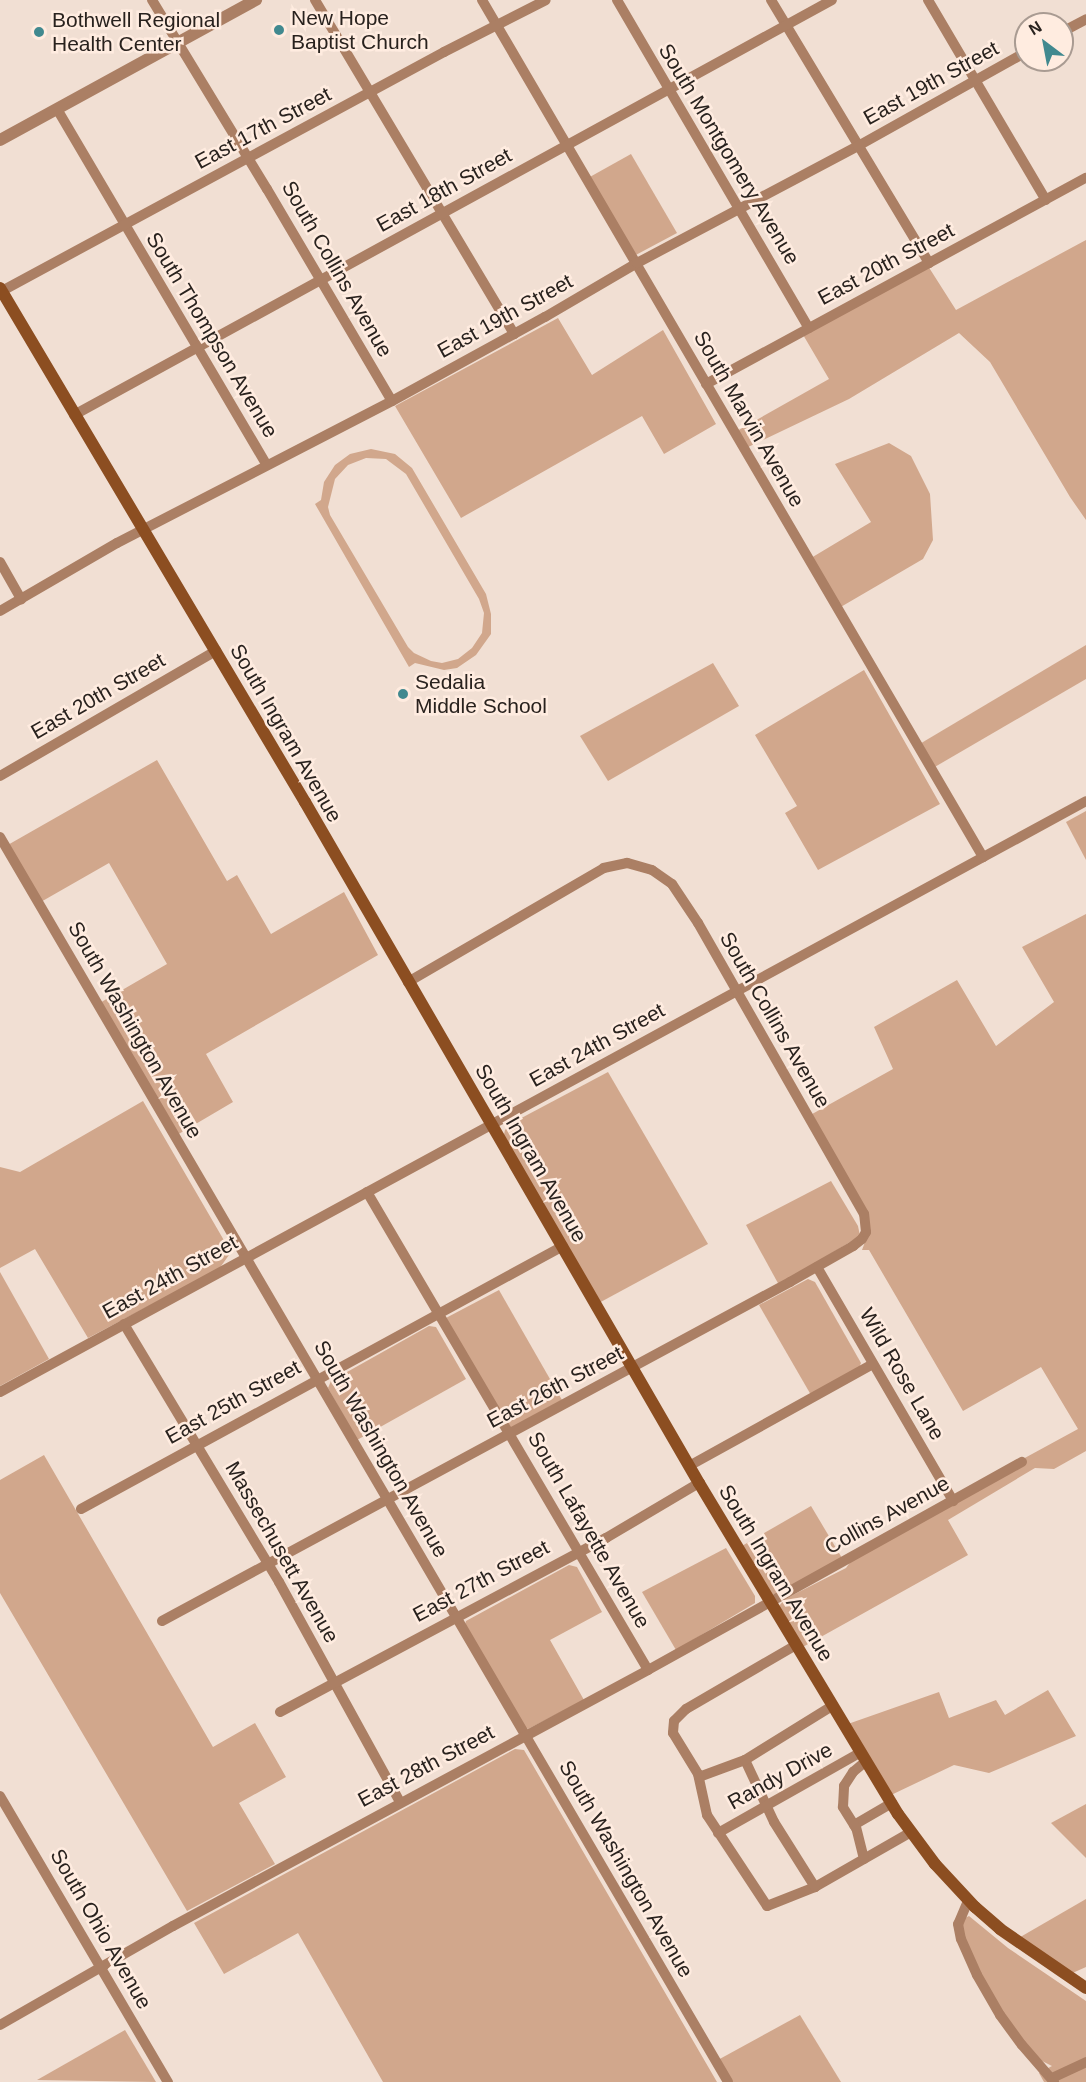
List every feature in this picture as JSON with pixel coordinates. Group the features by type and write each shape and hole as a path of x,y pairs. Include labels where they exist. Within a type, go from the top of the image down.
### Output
{"main road":[{"name":"South Ingram Avenue","path":"1,291 216,651 699,1484 910,1832 952,1885 968,1901 1000,1929 1086,1988"}],"street":[{"path":"152,0 248,158"},
{"path":"0,140 256,0"},
{"path":"315,0 514,334"},
{"name":"South Marvin Avenue","path":"482,0 983,857"},
{"name":"East 17th Street","path":"1,291 546,0"},
{"name":"South Montgomery Avenue","path":"617,0 809,328"},
{"path":"771,0 928,263"},
{"name":"East 18th Street","path":"74,415 832,0"},
{"path":"928,0 1046,200"},
{"name":"East 19th Street","path":"0,611 266,464 392,401 637,263 858,146 1014,58"},
{"name":"South Thompson Avenue","path":"57,109 266,464"},
{"name":"South Collins Avenue","path":"248,158 392,401"},
{"name":"East 20th Street","path":"706,384 1086,178"},
{"path":"0,562 21,599"},
{"name":"East 20th Street","path":"0,776 216,651"},
{"name":"East 24th Street","path":"0,1392 1086,801"},
{"name":"South Washington Avenue","path":"0,837 102,1015 248,1257 524,1736 728,2082"},
{"name":"South Collins Avenue","path":"408,982 578,881 604,868 627,863 652,870 672,884 698,923 737,991 745,1010 818,1135"},
{"name":"East 26th Street","path":"162,1621 817,1267 862,1239 867,1225 864,1214 818,1135"},
{"name":"South Lafayette Avenue","path":"367,1192 648,1670"},
{"name":"East 25th Street","path":"81,1509 563,1246"},
{"name":"Wild Rose Lane","path":"817,1267 953,1501"},
{"name":"Massechusett Avenue","path":"124,1324 268,1564 400,1802"},
{"path":"689,1466 873,1364"},
{"name":"Collins Avenue","path":"771,1602 1022,1462"},
{"name":"East 27th Street","path":"280,1712 334,1681 579,1552 699,1484"},
{"name":"East 28th Street","path":"0,2025 100,1967 400,1802 771,1602"},
{"path":"796,1645 686,1709 674,1721 673,1733 699,1777 707,1815 767,1906 815,1887 910,1832"},
{"path":"699,1777 745,1760 832,1706"},
{"path":"863,1757 844,1786 843,1807 854,1824 864,1859"},
{"name":"Randy Drive","path":"718,1833 863,1757"},
{"path":"745,1760 766,1806 815,1887"},
{"name":"South Ohio Avenue","path":"0,1796 168,2082"},
{"path":"854,1824 892,1803"},
{"path":"968,1901 958,1924 961,1939 977,1975 1000,2015 1022,2045 1053,2080 1086,2062"}],"shaded area":[{"path":"631,154 677,233 632,257 588,178"},
{"path":"1086,240 1086,520 990,362 959,333 849,399 746,448 737,431 829,379 802,333 928,266 956,310"},
{"path":"558,318 592,375 663,330 716,424 664,454 642,416 461,518 395,406"},
{"path":"889,443 911,456 930,494 933,540 923,559 839,608 811,558 871,522 835,464"},
{"path":"371,449 395,454 412,468 486,594 491,614 491,634 476,655 457,668 444,670 415,663 409,667 315,504 321,500 324,482 335,465 350,454","holes":["366,458 386,459 406,474 479,599 484,613 482,633 472,648 458,659 442,663 431,661 414,653 408,647 330,515 328,507 335,479 348,465"]},
{"path":"1086,645 1086,679 933,768 918,745"},
{"path":"713,663 739,706 608,781 580,736"},
{"path":"864,670 940,804 818,870 785,813 797,806 755,735"},
{"path":"157,760 227,881 237,875 271,934 344,892 378,955 206,1054 233,1102 177,1135 98,1004 167,964 109,863 39,903 6,846"},
{"path":"1086,811 1086,860 1066,822"},
{"path":"1086,914 1086,1451 1054,1469 1035,1468 948,1520 968,1555 801,1648 779,1606 785,1599 846,1568 851,1561 1008,1467 1078,1429 1041,1367 963,1411 869,1250 862,1250 868,1234 864,1218 805,1118 893,1069 874,1027 957,980 996,1046 1054,1002 1022,947"},
{"path":"608,1072 708,1244 597,1304 503,1139 505,1130 512,1123"},
{"path":"143,1101 229,1249 229,1255 219,1269 88,1338 35,1249 0,1268 0,1167 20,1172"},
{"path":"831,1181 858,1226 860,1236 779,1285 746,1225"},
{"path":"0,1272 49,1359 0,1386"},
{"path":"808,1279 815,1282 861,1363 859,1368 811,1395 759,1305"},
{"path":"499,1290 562,1400 507,1430 444,1319"},
{"path":"429,1326 436,1327 466,1379 357,1440 328,1388 331,1381"},
{"path":"44,1455 213,1747 255,1723 286,1777 239,1803 275,1864 187,1911 0,1593 0,1480"},
{"path":"811,1506 842,1558 775,1595 767,1592 740,1547"},
{"path":"726,1548 755,1596 755,1603 676,1650 642,1592"},
{"path":"569,1565 577,1567 602,1612 550,1640 584,1700 528,1729 522,1726 464,1628 466,1621"},
{"path":"1048,1690 1076,1736 989,1773 954,1765 889,1796 845,1725 939,1692 949,1718 996,1700 1005,1715"},
{"path":"515,1749 524,1750 717,2082 383,2082 298,1933 224,1974 194,1923"},
{"path":"1086,1804 1086,1858 1051,1823"},
{"path":"1086,1899 1086,1967 1068,1975 1015,1940"},
{"path":"969,1916 1008,1948 1086,2001 1086,2082 1044,2082 1039,2073 1052,2066 1038,2059 1015,2035 961,1939 961,1920"},
{"path":"800,2015 841,2082 728,2082 716,2061"},
{"path":"125,2030 156,2082 37,2080"}],"place":[{"name":"New Hope Baptist Church","path":"279,30"},
{"name":"Bothwell Regional Health Center","path":"39,32"},
{"name":"Sedalia Middle School","path":"403,694"}]}
